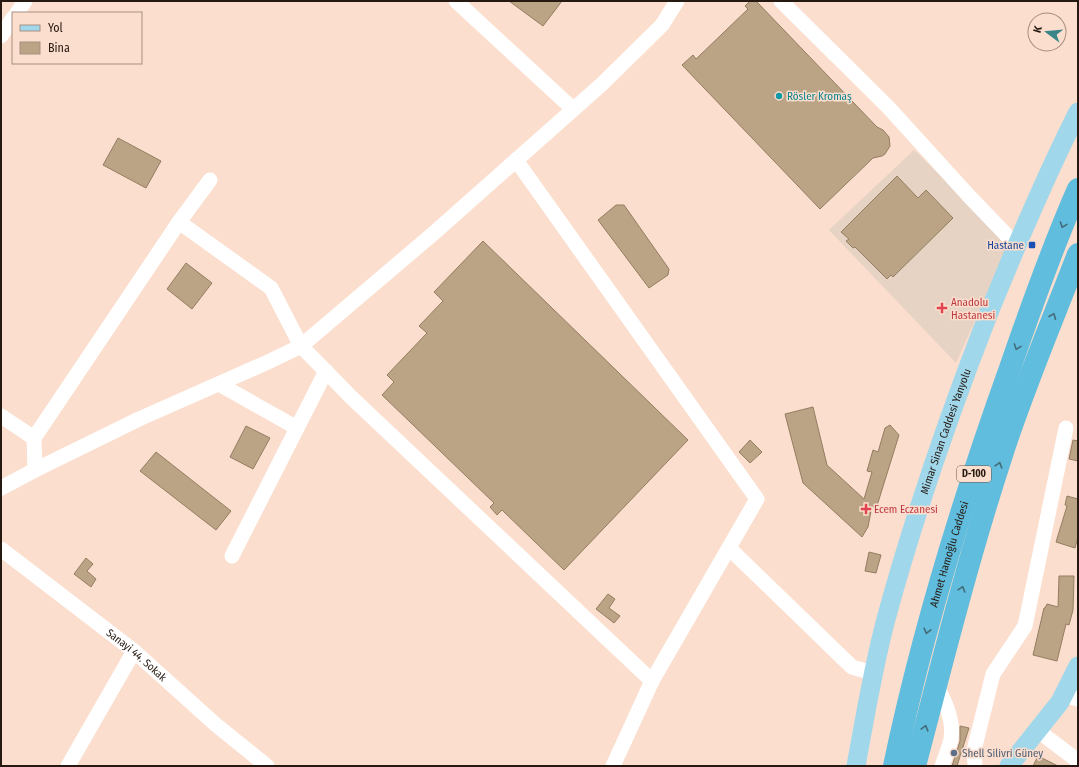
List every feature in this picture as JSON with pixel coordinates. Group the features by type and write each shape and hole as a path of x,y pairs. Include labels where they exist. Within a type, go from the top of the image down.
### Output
{"highway":[{"name":"Ahmet Hamoğlu Caddesi","path":"894,766 930,621 980,453 1022,335 1067,214 1078,189"},
{"name":"Ahmet Hamoğlu Caddesi","path":"915,766 955,613 1001,457 1039,353 1078,254"}],"main road":[{"name":"Mimar Sinan Caddesi Yanyolu","path":"856,766 873,673 886,620 920,506 965,374 1016,245 1052,162 1078,112"},
{"path":"1009,766 1060,702 1071,697 1078,666"}],"street":[{"path":"17,12 25,1"},
{"path":"456,1 573,109"},
{"path":"1,488 34,470 139,419 301,346 434,233 602,84 662,25 677,1"},
{"path":"781,1 889,108 968,195 1016,245"},
{"path":"1,36 12,20"},
{"path":"516,160 757,499 652,681 613,766"},
{"path":"34,470 34,438 179,222 210,180"},
{"path":"179,222 271,288 301,346 352,398 652,681"},
{"path":"232,556 326,371"},
{"path":"219,384 297,428"},
{"path":"1,416 34,438"},
{"path":"975,766 974,750 993,674 1025,626 1066,428"},
{"path":"729,548 812,630 852,667 873,673"},
{"name":"Sanayi 44. Sokak","path":"1,549 134,651 215,724 267,766"},
{"path":"68,766 134,651"},
{"path":"936,686 942,694 952,728 951,739 942,766"},
{"path":"1037,730 1078,761"}],"shaded area":[{"name":"Anadolu Hastanesi","path":"914,150 1005,238 1006,252 956,363 829,230"}],"building":[{"path":"509,1 562,1 543,26"},
{"name":"Rösler Kromaş","path":"750,1 756,1 877,127 883,130 889,137 890,146 885,154 873,158 820,209 682,65 693,55 696,59 748,9 745,6"},
{"path":"118,138 161,161 146,188 103,165"},
{"path":"897,176 918,198 926,190 953,218 893,277 891,275 887,279 855,247 853,248 846,241 849,239 841,232"},
{"path":"616,205 624,205 669,269 668,275 649,288 598,220"},
{"path":"483,241 688,440 564,570 502,510 497,515 490,507 494,503 382,395 394,382 387,375 427,333 419,326 443,301 434,292"},
{"path":"186,263 212,283 192,309 167,289"},
{"path":"813,407 827,465 864,499 872,472 867,471 873,450 878,452 885,428 890,425 899,435 876,509 872,506 868,527 862,537 803,483 785,414"},
{"path":"246,426 270,438 253,469 230,457"},
{"path":"750,440 762,452 750,463 739,452"},
{"path":"1073,440 1078,441 1078,461 1069,459"},
{"path":"156,452 231,511 216,530 140,471"},
{"path":"1067,496 1078,499 1078,537 1075,548 1056,542 1067,506 1065,505"},
{"path":"869,552 881,555 876,573 865,571"},
{"path":"86,558 93,564 87,571 96,579 91,587 74,574"},
{"path":"1059,576 1074,576 1073,610 1069,625 1066,624 1057,661 1033,655 1044,608 1047,604 1058,607"},
{"path":"608,594 615,599 609,608 620,616 614,623 596,609"},
{"path":"960,726 969,728 957,766 952,766 960,741"},
{"path":"1038,756 1058,766 1033,766"}],"place":[{"name":"Rösler Kromaş","path":"779,96"},
{"name":"Hastane","path":"1032,245"},
{"name":"Anadolu Hastanesi","path":"942,308"},
{"name":"Ecem Eczanesi","path":"866,509"},
{"name":"Shell Silivri Güney","path":"954,753"}]}
